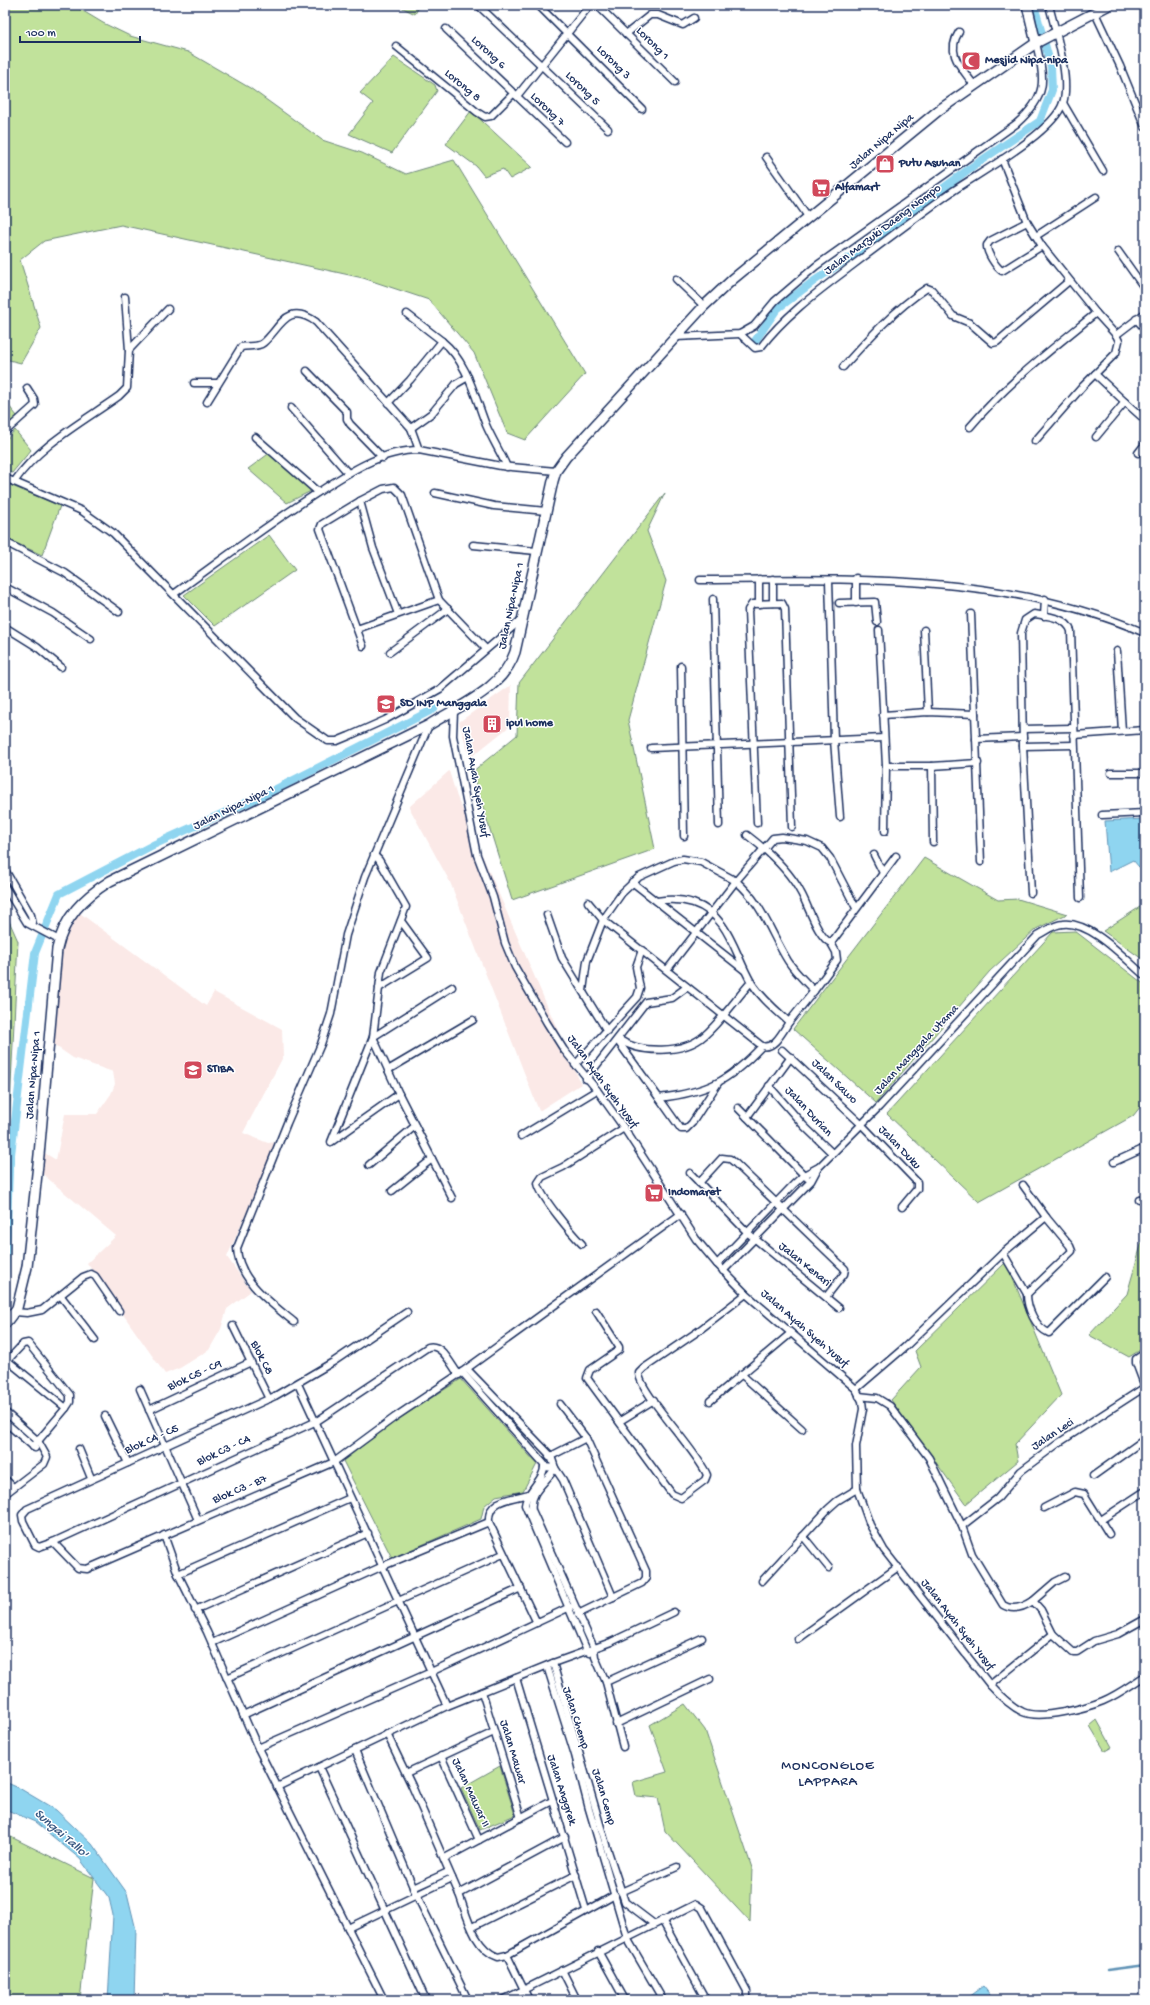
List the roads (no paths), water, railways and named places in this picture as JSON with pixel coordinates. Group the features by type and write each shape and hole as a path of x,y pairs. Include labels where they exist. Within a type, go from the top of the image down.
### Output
{"street":[{"name":"Lorong 5","path":"478,5 608,129"},
{"name":"Lorong 3","path":"538,5 642,109"},
{"path":"516,95 568,34 590,5"},
{"name":"Lorong 1","path":"597,5 675,82"},
{"path":"676,337 740,334 754,326 775,301 816,266 1026,116 1035,105 1042,90 1043,78 1038,42 1027,5"},
{"path":"1049,5 1054,34 1064,70 1063,103 1103,171"},
{"name":"Jalan Nipa Nipa","path":"623,395 704,306 733,279 939,110 1038,42 1109,5"},
{"path":"1095,13 1120,66 1145,127"},
{"path":"626,34 650,15 658,15 683,25 694,18"},
{"name":"Lorong 6","path":"446,29 516,95"},
{"path":"959,32 953,47 954,56 974,86"},
{"name":"Lorong 8","path":"396,46 485,117 491,116 516,95"},
{"name":"Lorong 7","path":"516,95 565,142"},
{"name":"Jalan Marzuki Daeng Nompo","path":"740,334 755,348 760,348 772,334 815,294 914,218 1002,159 1047,124 1063,103"},
{"path":"766,157 809,218"},
{"path":"1002,159 1027,222 1042,246 1069,281 1116,335 1120,344 1118,350 1082,386 1035,441"},
{"path":"1036,236 1096,197"},
{"path":"1027,222 990,241 987,245 987,249 998,269 1002,271 1042,246"},
{"path":"1118,251 1145,289"},
{"path":"676,279 704,306"},
{"path":"843,367 867,340 898,311 926,288 932,290 955,318 970,323 994,343 1069,281"},
{"path":"14,482 35,457 125,390 128,386 128,350 125,297"},
{"path":"128,350 168,309"},
{"path":"970,427 988,406 1010,385 1096,313"},
{"path":"1116,335 1145,313"},
{"path":"207,402 241,347 263,343 281,321 293,314 308,316 316,322 411,428 420,450"},
{"path":"407,314 442,341 451,350 468,377 487,427 507,467"},
{"path":"1136,319 1145,329"},
{"path":"388,403 410,380 442,341"},
{"path":"307,371 347,412 347,419 350,424 384,458"},
{"path":"1095,374 1145,420"},
{"path":"411,428 432,414 456,384 468,377"},
{"path":"194,382 218,383"},
{"path":"5,432 35,405 34,399 27,388"},
{"name":"Jalan Nipa-Nipa 1","path":"5,1324 15,1312 21,1297 27,1267 32,1231 59,940 66,922 80,904 110,881 429,725 478,695 502,676 515,652 536,551 556,471 566,457 623,395"},
{"path":"1096,437 1125,402"},
{"path":"291,408 348,473"},
{"path":"255,437 318,492"},
{"path":"1138,453 1145,444"},
{"path":"174,594 280,516 348,473 408,450 420,450 507,467 556,471"},
{"path":"5,478 82,511 113,533 295,718 328,741 337,741 349,736 426,699 451,681 521,620"},
{"path":"363,646 320,529 322,524 360,501 384,488 394,487 402,495 439,600 486,649"},
{"path":"435,493 494,506 546,511"},
{"path":"360,501 369,533 398,614"},
{"path":"5,542 65,573 119,612"},
{"path":"473,545 536,551"},
{"path":"856,578 856,603"},
{"path":"700,580 829,580 856,578 970,587 1045,599 1120,622 1145,633"},
{"path":"759,579 759,604"},
{"path":"773,579 773,603"},
{"path":"829,580 834,740 840,817"},
{"path":"5,587 53,613 92,639"},
{"path":"713,599 719,825"},
{"path":"1044,616 1045,599"},
{"path":"357,629 439,600"},
{"path":"839,603 875,602 877,622"},
{"path":"757,823 748,610 752,604 782,603 785,608 792,827"},
{"path":"390,652 448,609"},
{"path":"971,614 981,862"},
{"path":"1031,893 1023,746 1021,633 1023,624 1030,616 1044,616 1068,624 1071,631 1073,731 1080,898"},
{"path":"5,627 37,647 61,667"},
{"path":"879,630 886,766 885,831"},
{"path":"924,630 928,712"},
{"path":"1117,651 1122,731"},
{"path":"680,666 684,836"},
{"name":"Jalan Ayah Syeh Yusuf","path":"454,711 453,736 469,809 475,847 493,897 505,943 515,967 547,1023 575,1065 597,1090 624,1128 696,1239 723,1271 746,1294 856,1389 860,1396 863,1409 856,1446 857,1489 870,1524 884,1550 990,1686 1010,1704 1023,1713 1034,1716 1045,1716 1103,1701 1145,1676"},
{"path":"883,715 928,712 975,714"},
{"path":"294,1322 263,1298 239,1263 237,1248 287,1123 322,1044 331,1014 346,935 365,877 429,725"},
{"path":"1023,729 1073,731 1145,730"},
{"path":"976,739 1023,737"},
{"path":"651,748 884,738"},
{"path":"1023,746 1074,745"},
{"path":"886,766 932,766 978,763"},
{"path":"932,766 932,842"},
{"path":"1111,773 1145,773"},
{"path":"1102,815 1145,813"},
{"path":"588,902 603,920 687,987 762,1046 771,1046 838,960 836,952 831,943 824,938 795,882 763,848 747,835"},
{"path":"667,970 711,912 771,839 778,837 808,841 818,845 830,858 856,908"},
{"path":"374,855 379,860 406,907 382,972 373,1037 331,1142 399,1094"},
{"path":"874,855 883,873"},
{"path":"831,943 896,856"},
{"path":"583,991 587,961 603,920 616,900 632,882 639,877 674,861 683,859 702,862 736,881 747,890 767,917 788,960 814,991"},
{"path":"5,870 31,915 35,926"},
{"path":"632,882 746,971"},
{"path":"5,887 27,923 59,940"},
{"path":"657,901 671,899 696,904 711,912 721,921 751,982 789,1022"},
{"path":"547,916 562,958 607,1030"},
{"path":"379,988 428,958 401,921"},
{"name":"Jalan Manggala Utama","path":"717,1264 804,1175 819,1167 861,1124 949,1032 1038,935 1053,926 1061,924 1078,925 1091,931 1145,976"},
{"path":"575,1065 639,992 636,967 642,950"},
{"path":"617,1039 626,1045 656,1050 683,1046 702,1038 751,982"},
{"path":"373,1037 452,987"},
{"path":"586,1079 646,1002 672,998 687,987"},
{"path":"388,1070 473,1020"},
{"path":"373,1037 399,1094 452,1198"},
{"path":"617,1039 681,1129 686,1129 692,1123 718,1082"},
{"path":"659,1098 694,1093 718,1082 743,1066 762,1046"},
{"name":"Jalan Sawo","path":"782,1050 861,1124"},
{"path":"746,1117 791,1057"},
{"name":"Jalan Durian","path":"768,1086 804,1126 832,1153"},
{"path":"521,1136 597,1090"},
{"path":"738,1108 811,1181"},
{"name":"Jalan Duku","path":"861,1124 917,1182 917,1190 902,1207"},
{"path":"369,1165 415,1126"},
{"path":"582,1244 558,1216 540,1190 538,1183 542,1177 563,1167 624,1128"},
{"path":"1114,1162 1145,1148"},
{"path":"699,1183 724,1157 735,1163 844,1269 841,1279 826,1297"},
{"path":"392,1191 432,1159"},
{"path":"723,1271 811,1181 819,1167"},
{"name":"Jalan Kenari","path":"690,1173 748,1233 839,1308"},
{"path":"1023,1185 1046,1217 1070,1246 1072,1251 1026,1294"},
{"name":"Blok C3 - B7","path":"53,1542 81,1569 87,1569 334,1462 395,1417 462,1372 681,1214"},
{"path":"856,1389 905,1347 1003,1253 1046,1217"},
{"path":"1003,1253 1026,1294 1027,1305 1041,1329 1049,1333 1106,1277"},
{"path":"15,1312 38,1312 61,1296 83,1277 91,1274 95,1276 119,1311"},
{"path":"596,1311 619,1347 619,1350 590,1370 586,1375 672,1494 681,1498 705,1480 707,1475 640,1380 639,1376 641,1370 697,1332 746,1294"},
{"path":"61,1296 95,1340"},
{"name":"Blok C4 - C5","path":"23,1521 22,1515 27,1509 91,1478 128,1463 269,1399 298,1384 407,1312"},
{"name":"Blok C8","path":"233,1326 269,1399"},
{"path":"710,1401 791,1333"},
{"path":"33,1447 66,1408 70,1402 70,1394 28,1343 23,1344 6,1362 66,1408"},
{"name":"Blok C3 - C4","path":"23,1521 37,1546 53,1542 317,1421 428,1347 436,1346 462,1372"},
{"name":"Jalan Leci","path":"962,1526 998,1498 1021,1471 1060,1442 1145,1388 1136,1359 1145,1353"},
{"name":"Blok C5 - C9","path":"149,1410 251,1362"},
{"path":"462,1372 551,1456 555,1468 563,1480 613,1597"},
{"path":"462,1372 544,1465 555,1468"},
{"path":"741,1374 802,1429"},
{"path":"298,1384 317,1421 350,1498 368,1533 447,1706"},
{"path":"140,1389 198,1520"},
{"path":"860,1396 877,1398 890,1406 913,1434 929,1458 962,1526 972,1554 1003,1605 1007,1608 1017,1608 1033,1601 1055,1582 1065,1577"},
{"path":"620,1421 654,1400"},
{"path":"560,1404 586,1438 646,1571 646,1578 642,1583 578,1614"},
{"path":"5,1412 38,1441 47,1457 46,1462 5,1494"},
{"path":"106,1416 128,1463"},
{"path":"5,1422 33,1447 42,1450"},
{"path":"586,1438 551,1456 544,1465 528,1494 525,1505 570,1607 587,1651 594,1657 606,1682 623,1747"},
{"path":"1093,1476 1145,1439"},
{"path":"79,1449 91,1478"},
{"path":"555,1468 536,1492 531,1503 532,1510 594,1648 594,1657"},
{"path":"5,1479 13,1487"},
{"path":"762,1581 837,1501 857,1489"},
{"path":"1044,1508 1075,1492 1079,1492 1084,1494 1109,1534"},
{"path":"1101,1520 1145,1492"},
{"path":"528,1494 494,1505 488,1512 489,1522 503,1554 537,1623"},
{"path":"178,1574 350,1498"},
{"path":"212,1642 383,1566 489,1522"},
{"path":"195,1610 368,1533"},
{"path":"164,1535 178,1574 212,1642 258,1748 384,2000"},
{"path":"803,1536 829,1568"},
{"path":"227,1678 503,1554"},
{"path":"798,1639 898,1567"},
{"path":"243,1715 521,1588"},
{"path":"1033,1601 1041,1610 1053,1634 1073,1652 1077,1652 1094,1641 1118,1634 1145,1619"},
{"path":"258,1748 431,1672 570,1607"},
{"path":"277,1787 447,1706 611,1642 674,1612"},
{"path":"990,1686 1053,1634"},
{"path":"606,1682 702,1638"},
{"name":"Jalan Cemp","path":"554,1663 587,1782 621,1892 625,1902 631,1908 654,1924"},
{"name":"Jalan Chemp","path":"547,1666 575,1755 627,1938 663,2000"},
{"name":"Jalan Anggrek","path":"516,1678 586,1910"},
{"path":"616,1724 710,1679"},
{"name":"Jalan Mawar","path":"482,1692 521,1818"},
{"path":"406,1773 494,1732"},
{"path":"387,1734 445,1858 448,1872 459,1894 479,1944 488,1953 498,1957 507,1955 615,1895"},
{"path":"355,1750 413,1888 468,2000"},
{"name":"Jalan Mawar II","path":"441,1756 480,1840"},
{"path":"319,1767 426,2000"},
{"path":"445,1858 552,1801"},
{"path":"459,1894 565,1837"},
{"path":"621,1892 677,1867"},
{"path":"413,1888 448,1872"},
{"path":"472,1927 576,1875"},
{"path":"348,1928 452,1878"},
{"path":"503,2000 693,1904 700,1906 747,1991 747,2000"},
{"path":"662,1920 706,2000"},
{"path":"598,1951 625,2000"},
{"path":"507,1955 529,2000"},
{"path":"562,1970 578,2000"}],"water":[{"path":"1145,819 1145,874 1133,860 1109,872 1105,821"},
{"name":"Sungai Tallo'","path":"5,1782 19,1788 56,1810 92,1844 127,1893 136,1930 134,2000 108,2000 113,1915 109,1898 80,1859 35,1822 5,1809"},
{"path":"983,1986 994,2000 964,2000"}],"waterway":[{"path":"755,341 777,309 814,281 856,253 973,166 1040,121 1052,90 1051,66 1034,5"},
{"path":"5,1275 9,1171 35,953 59,894 153,845 266,794 434,709"},
{"path":"1107,1970 1145,1965"}],"place":[{"name":"Mesjid Nipa-nipa","path":"971,61"},
{"name":"Putu Asuhan","path":"885,164"},
{"name":"Alfamart","path":"821,188"},
{"name":"SD INP Manggala","path":"386,704"},
{"name":"ipul home","path":"492,724"},
{"name":"STIBA","path":"193,1070"},
{"name":"Indomaret","path":"654,1193"}],"district":[{"name":"MONCONGLOE LAPPARA","path":"828,1774"}]}
